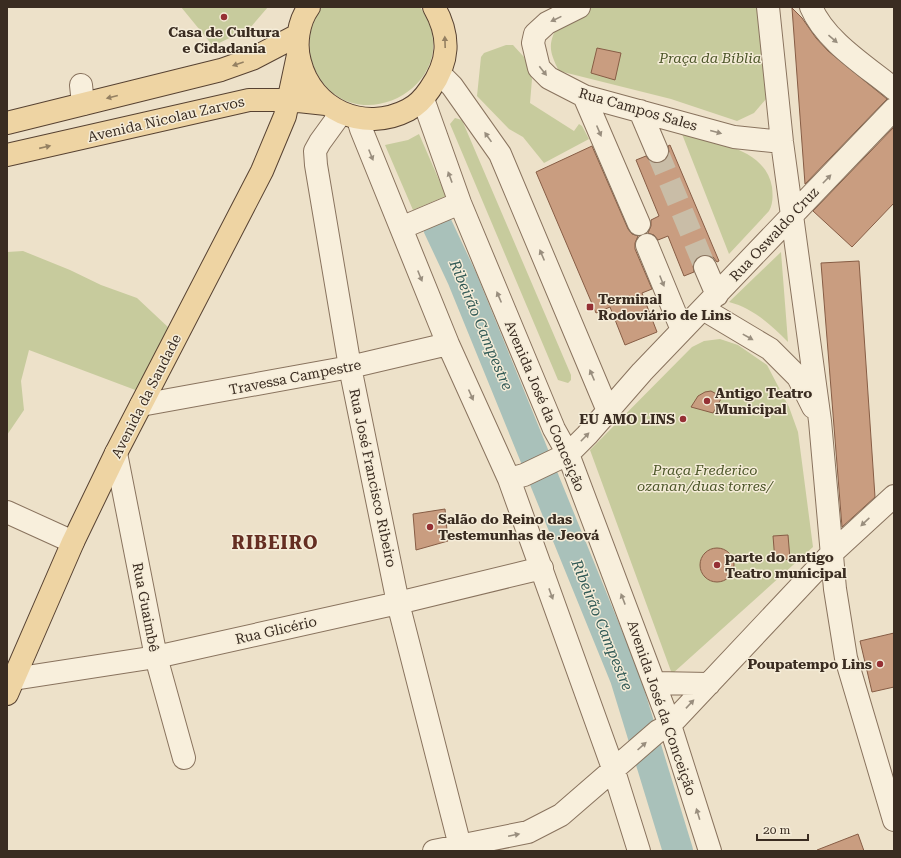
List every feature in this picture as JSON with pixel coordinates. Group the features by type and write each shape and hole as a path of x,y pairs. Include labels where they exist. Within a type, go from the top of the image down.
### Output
{"main road":[{"name":"Avenida Nicolau Zarvos","path":"7,155 250,100 289,100 376,120 393,117 409,110 423,99 440,74 445,56 445,37 440,18 434,7"},
{"name":"Avenida da Saudade","path":"9,685 116,453 262,171 278,135 289,100 301,22 307,8"},
{"path":"7,123 82,95 221,70 298,45 303,74 309,85 342,112"}],"street":[{"name":"Rua Campos Sales","path":"579,7 547,23 535,34 533,43 539,68 549,78 584,96 734,137 782,142"},
{"path":"768,7 782,142 802,273 820,421 831,554 846,658 894,820"},
{"path":"811,7 816,19 829,35 894,89"},
{"path":"440,74 452,86 500,154 608,411"},
{"path":"584,96 639,224"},
{"name":"Avenida José da Conceição","path":"423,99 460,203 554,429 561,458 655,683 664,728 710,851"},
{"name":"Rua Oswaldo Cruz","path":"517,477 561,458 608,411 682,330 894,109"},
{"path":"640,111 657,151"},
{"path":"342,112 401,228 448,344 517,477 542,568 620,766 639,851"},
{"name":"Rua José Francisco Ribeiro","path":"342,112 315,151 350,367 398,602 471,846"},
{"path":"401,228 460,203"},
{"path":"647,245 682,330"},
{"path":"705,267 710,302 770,349 798,377 820,421"},
{"name":"Travessa Campestre","path":"141,405 350,367 448,344"},
{"name":"Rua Guaimbê","path":"116,453 156,657 184,758"},
{"path":"434,851 471,846 528,832 561,815 664,728 709,684 831,554 894,496"},
{"path":"7,512 74,542"},
{"name":"Rua Glicério","path":"9,685 156,657 542,568"},
{"path":"655,683 709,684"}],"green space":[{"name":"Casa de Cultura e Cidadania","path":"181,7 268,7 250,28 213,46"},
{"path":"322,7 420,7 432,35 431,60 419,81 400,97 376,104 352,103 330,90 313,65 310,50 310,35 312,27"},
{"name":"Praça da Bíblia","path":"593,7 757,7 766,99 754,113 737,121 671,99 559,71 551,50 551,45 560,20"},
{"path":"506,45 513,45 524,57 532,79 530,103 574,131 579,124 582,126 589,139 544,163 523,137 509,129 477,96 481,57 484,53"},
{"path":"455,118 462,120 571,375 571,380 568,383 558,380 450,124"},
{"path":"419,134 446,196 413,210 385,145 408,140"},
{"path":"682,134 723,144 749,155 759,163 767,174 772,187 772,200 769,211 729,254"},
{"path":"23,251 70,270 101,285 137,298 169,328 138,391 29,350 21,381 24,410 7,435 7,252"},
{"path":"781,252 788,342 768,323 754,313 746,308 729,302"},
{"name":"Praça Frederico ozanan/duas torres/","path":"720,339 738,345 767,365 789,407 798,432 813,547 672,674 590,450 692,347 704,341"}],"building":[{"path":"792,8 802,18 816,38 828,51 887,99 805,184"},
{"path":"597,48 621,53 615,80 591,73"},
{"path":"894,127 894,203 852,247 813,211"},
{"path":"670,145 719,261 717,262 713,257 707,255 700,255 695,260 693,266 694,272 684,276 668,236 658,240 654,235 648,233 651,226 651,220 659,216 636,160 646,156 650,161 655,163 662,162 667,158 669,152 668,146"},
{"path":"592,146 628,229 632,234 638,236 635,243 635,249 652,289 642,293 657,332 625,345 610,307 596,313 536,172"},
{"path":"859,261 875,497 842,527 821,263"},
{"name":"Antigo Teatro Municipal","path":"711,391 722,397 713,413 691,407 698,396 705,392"},
{"name":"Salão do Reino das Testemunhas de Jeová","path":"445,509 448,541 416,550 413,514"},
{"path":"788,535 790,559 775,561 773,536"},
{"name":"parte do antigo Teatro municipal","path":"720,548 729,553 733,558 733,572 729,577 724,581 714,582 710,581 701,572 700,562 701,558 710,549"},
{"name":"Poupatempo Lins","path":"894,633 894,687 872,692 860,641"},
{"path":"858,834 864,851 817,851 817,850"}],"waterway":[{"name":"Ribeirão Campestre","path":"438,227 462,278 625,678 678,851"}],"tunnel":[{"path":"657,151 705,267"}],"place":[{"name":"Casa de Cultura e Cidadania","path":"224,17"},
{"name":"Terminal Rodoviário de Lins","path":"590,307"},
{"name":"Antigo Teatro Municipal","path":"707,401"},
{"name":"EU AMO LINS","path":"683,419"},
{"name":"Salão do Reino das Testemunhas de Jeová","path":"430,527"},
{"name":"parte do antigo Teatro municipal","path":"717,565"},
{"name":"Poupatempo Lins","path":"880,664"}],"district":[{"name":"RIBEIRO","path":"275,543"}]}
